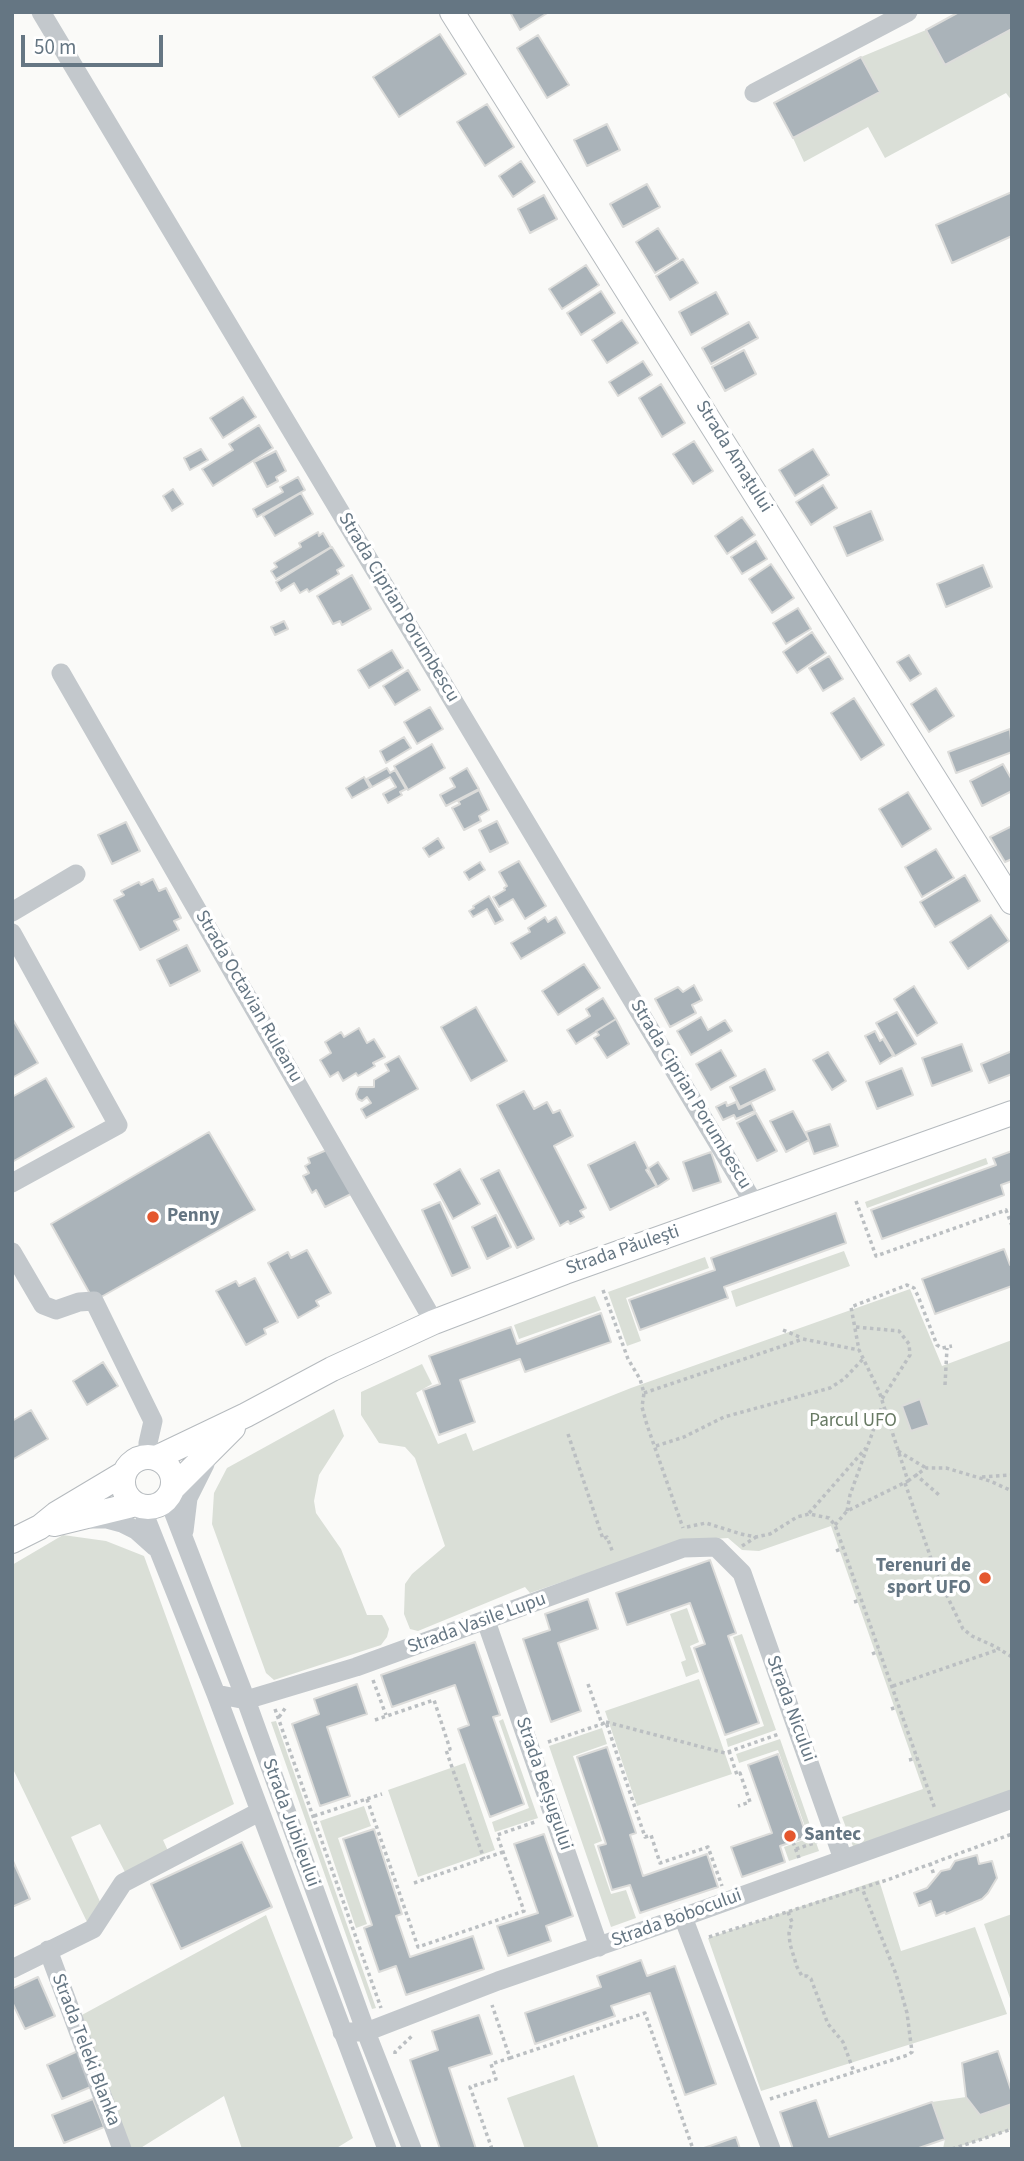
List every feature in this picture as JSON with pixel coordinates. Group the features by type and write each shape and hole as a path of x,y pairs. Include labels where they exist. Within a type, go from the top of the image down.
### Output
{"main road":[{"name":"Strada Amațului","path":"452,12 1012,902"},
{"name":"Strada Păulești","path":"152,1457 246,1415 332,1369 434,1322 577,1267 1012,1113"},
{"name":"Strada Păulești","path":"170,1493 246,1415"},
{"path":"12,1541 40,1527 56,1514 123,1474 134,1460 152,1457 167,1465 171,1472 170,1493 160,1504 139,1505 40,1527"},
{"path":"123,1474 124,1490 128,1497 139,1505"}],"street":[{"name":"Strada Ciprian Porumbescu","path":"41,12 755,1205"},
{"path":"754,93 908,12"},
{"name":"Strada Octavian Ruleanu","path":"61,673 434,1322"},
{"path":"12,912 76,874"},
{"path":"12,933 118,1125 12,1183"},
{"path":"12,1252 43,1306 56,1310 79,1302 94,1301 153,1421 148,1443 152,1457"},
{"path":"184,1539 188,1498 219,1442"},
{"name":"Strada Jubileului","path":"170,1493 184,1539 246,1700 366,2032 412,2149"},
{"name":"Strada Jubileului","path":"139,1505 216,1694 385,2148"},
{"path":"77,1518 122,1522 136,1530 160,1553"},
{"name":"Strada Vasile Lupu","path":"216,1694 246,1700 356,1667 683,1548 716,1547 732,1561"},
{"name":"Strada Nicului","path":"732,1561 742,1573 843,1859"},
{"name":"Strada Belșugului","path":"486,1621 599,1947"},
{"name":"Strada Bobocului","path":"342,2032 366,2032 498,1981 1012,1799"},
{"path":"12,1969 93,1929 123,1883 259,1812"},
{"path":"682,1917 771,2149"},
{"name":"Strada Teleki Blanka","path":"48,1950 122,2149"}],"path":[{"path":"856,1200 876,1256 1006,1210 1012,1226"},
{"path":"952,1346 942,1348 937,1345 918,1296 914,1288 907,1285 851,1307 859,1350 883,1401 936,1573 954,1615 963,1629 972,1636 1012,1657"},
{"path":"603,1290 628,1359 640,1379 644,1393 642,1407 683,1528 680,1536"},
{"path":"847,1511 850,1494 883,1401 911,1355 909,1344 899,1331 855,1327"},
{"path":"783,1330 803,1339 859,1350"},
{"path":"644,1393 803,1339"},
{"path":"945,1385 947,1348"},
{"path":"656,1446 684,1437 724,1417 830,1388 844,1379 863,1359"},
{"path":"568,1434 603,1539 607,1537 614,1559"},
{"path":"809,1514 867,1446"},
{"path":"898,1451 926,1468"},
{"path":"835,1525 847,1511 907,1482 926,1468 946,1468 1012,1491"},
{"path":"915,1474 939,1495"},
{"path":"979,1478 1012,1475"},
{"path":"683,1528 706,1523 756,1536 770,1534 796,1517 809,1514 829,1518 835,1525 938,1817"},
{"path":"836,1550 843,1548"},
{"path":"854,1602 861,1600"},
{"path":"892,1687 1000,1649"},
{"path":"872,1654 879,1651"},
{"path":"371,1674 386,1716"},
{"path":"588,1684 645,1837 652,1835 660,1863 708,1847 724,1891"},
{"path":"266,1694 279,1717 382,2011 394,2009 405,2044 418,2031"},
{"path":"375,1720 433,1700 450,1749 446,1750 484,1859"},
{"path":"279,1717 288,1704"},
{"path":"891,1709 899,1706"},
{"path":"544,1743 604,1723 725,1753 782,1733"},
{"path":"729,1751 750,1802 738,1806"},
{"path":"909,1760 917,1758"},
{"path":"314,1816 382,1794"},
{"path":"367,1799 418,1947 524,1912 496,1835 544,1819"},
{"path":"692,1942 862,1888 1012,1834"},
{"path":"796,1849 821,1840 824,1847"},
{"path":"793,1842 801,1863"},
{"path":"414,1882 503,1852"},
{"path":"930,1864 934,1875"},
{"path":"769,2100 908,2055 912,2047 897,1974 862,1888"},
{"path":"788,1911 792,1922 790,1944 797,1966 802,1976 811,1979 828,2024 843,2042 854,2072"},
{"path":"492,2005 510,2058"},
{"path":"492,2149 470,2087 496,2079 491,2064 645,2013 693,2149"},
{"path":"952,2149 1012,2129"}],"green space":[{"path":"1012,29 1012,101 1006,93 885,158 868,127 804,162 793,138 880,92 861,57 926,30 946,65"},
{"path":"986,1158 988,1164 867,1208 865,1202"},
{"path":"844,1251 850,1266 736,1307 731,1291"},
{"path":"705,1257 709,1268 626,1298 641,1341 627,1346 608,1292"},
{"name":"Parcul UFO","path":"910,1289 942,1366 1012,1340 1012,1799 854,1849 842,1817 923,1789 831,1526 759,1551 742,1550 728,1538 681,1541 530,1593 525,1587 418,1631 410,1629 404,1614 405,1584 412,1574 445,1546 415,1458 405,1447 379,1443 361,1415 361,1392 422,1364 432,1384 416,1393 438,1444 466,1433 473,1451 631,1388"},
{"path":"595,1296 601,1310 519,1339 514,1325"},
{"path":"334,1409 344,1436 319,1475 314,1501 316,1513 341,1549 367,1615 382,1615 389,1629 381,1645 274,1680 266,1673 212,1524 214,1493 227,1468"},
{"path":"63,1535 106,1541 144,1556 234,1804 163,1840 169,1853 126,1874 100,1824 71,1837 102,1906 88,1924 12,1767 12,1565"},
{"path":"687,1608 699,1642 690,1646 699,1672 686,1677 681,1662 686,1660 670,1614"},
{"path":"742,1634 776,1730 728,1747 726,1739 764,1726 733,1637"},
{"path":"699,1679 732,1774 637,1806 605,1711"},
{"path":"503,1719 538,1818 495,1832 492,1822 529,1808 499,1721"},
{"path":"276,1721 376,2008 372,2009 271,1722"},
{"path":"602,1728 607,1744 573,1756 602,1841 594,1844 611,1894 626,1890 636,1918 611,1927 549,1746"},
{"path":"780,1739 819,1851 789,1861 784,1847 809,1838 778,1750 739,1763 736,1754"},
{"path":"465,1763 495,1850 418,1877 388,1790"},
{"path":"364,1806 371,1826 338,1838 367,1924 356,1928 320,1821"},
{"path":"879,1880 901,1951 975,1927 1007,2014 761,2091 708,1938"},
{"path":"1012,1914 1012,2004 984,1924"},
{"path":"266,1915 353,2138 335,2149 242,2149 224,2096 139,2149 130,2149 80,2016"},
{"path":"574,2075 599,2149 525,2149 507,2098"},
{"path":"966,2097 1012,2104 1012,2129 952,2149 943,2149 945,2139 932,2102"}],"building":[{"path":"510,12 549,12 520,30"},
{"path":"959,12 1012,12 1012,29 945,65 926,30"},
{"path":"440,34 466,74 399,117 373,77"},
{"path":"538,35 569,85 547,98 517,48"},
{"path":"861,57 880,92 793,138 774,103"},
{"path":"487,104 514,147 485,166 457,122"},
{"path":"607,124 620,150 587,166 574,140"},
{"path":"521,161 535,182 513,197 499,176"},
{"path":"647,184 660,207 623,227 610,204"},
{"path":"1012,192 1012,236 952,263 936,225"},
{"path":"544,195 557,219 530,233 518,209"},
{"path":"658,228 678,259 655,273 636,242"},
{"path":"683,259 698,283 670,300 656,276"},
{"path":"586,265 599,285 562,309 549,289"},
{"path":"601,291 615,313 581,335 567,313"},
{"path":"716,292 728,314 691,335 679,312"},
{"path":"622,320 638,343 607,363 592,340"},
{"path":"749,322 758,338 711,364 702,348"},
{"path":"744,350 756,374 725,391 712,367"},
{"path":"643,361 652,375 618,396 609,382"},
{"path":"661,384 685,423 662,437 639,398"},
{"path":"243,397 256,417 223,438 210,418"},
{"path":"259,425 273,448 213,486 202,469 233,450 229,444"},
{"path":"694,441 713,471 693,484 673,454"},
{"path":"201,449 208,460 190,470 184,458"},
{"path":"813,449 829,475 795,496 779,470"},
{"path":"276,451 286,471 276,477 278,481 267,487 254,462"},
{"path":"298,477 305,490 257,517 253,509 283,492 280,487"},
{"path":"823,485 837,508 811,525 796,502"},
{"path":"173,489 183,504 172,511 163,496"},
{"path":"301,493 313,514 275,536 263,516"},
{"path":"871,511 883,540 847,556 834,527"},
{"path":"742,517 755,535 727,554 715,536"},
{"path":"318,532 319,536 323,533 331,547 276,579 271,571 277,567 274,563 301,547 299,543"},
{"path":"756,541 767,559 742,574 731,557"},
{"path":"332,547 344,566 337,570 339,574 309,592 307,589 300,593 294,583 281,591 276,582"},
{"path":"771,564 794,598 772,613 749,579"},
{"path":"983,565 992,587 946,607 937,584"},
{"path":"352,575 371,609 342,625 340,621 333,624 317,596"},
{"path":"798,608 811,629 786,644 773,623"},
{"path":"284,621 288,629 275,635 271,627"},
{"path":"812,632 826,653 797,673 783,652"},
{"path":"392,650 403,668 369,688 358,670"},
{"path":"909,655 921,674 910,681 897,662"},
{"path":"829,656 843,679 823,691 809,668"},
{"path":"408,670 420,690 395,705 383,686"},
{"path":"936,688 954,716 929,732 911,704"},
{"path":"854,698 884,745 861,760 831,713"},
{"path":"430,707 443,729 417,744 404,722"},
{"path":"1010,729 1012,752 956,773 948,752"},
{"path":"404,737 411,748 386,763 380,751"},
{"path":"432,744 445,768 408,790 394,766"},
{"path":"1003,764 1012,780 1012,791 982,806 970,781"},
{"path":"387,768 390,773 395,770 406,789 400,792 402,795 388,803 383,794 396,787 390,777 372,787 367,779"},
{"path":"467,768 479,789 446,806 440,795 455,787 450,778"},
{"path":"364,777 370,788 352,798 346,788"},
{"path":"479,790 489,810 479,816 481,821 464,830 452,808 460,804 458,801"},
{"path":"908,792 931,829 902,847 879,809"},
{"path":"497,821 508,843 490,852 479,830"},
{"path":"126,822 140,851 112,864 98,835"},
{"path":"1012,826 1012,859 1005,862 990,837"},
{"path":"438,838 444,848 429,857 423,848"},
{"path":"936,849 954,878 922,897 905,867"},
{"path":"519,861 546,906 525,919 513,899 499,907 493,897 507,886 499,872"},
{"path":"480,862 485,870 469,880 464,872"},
{"path":"965,875 980,901 935,927 920,902"},
{"path":"153,879 159,891 166,888 181,918 174,921 179,930 140,950 114,900 124,895 121,891 139,882 141,885"},
{"path":"489,896 503,920 495,924 487,909 473,917 469,911"},
{"path":"991,915 1009,941 968,969 950,942"},
{"path":"545,917 548,922 556,917 565,933 521,959 511,943 530,932 528,928"},
{"path":"187,945 200,971 170,986 157,960"},
{"path":"584,964 600,988 558,1015 542,991"},
{"path":"694,985 702,1000 692,1005 696,1013 670,1027 655,999 678,987 683,992"},
{"path":"914,986 937,1023 917,1036 894,999"},
{"path":"603,998 616,1019 576,1044 567,1030 590,1016 586,1009"},
{"path":"476,1007 507,1061 471,1081 441,1027"},
{"path":"897,1012 916,1044 895,1056 876,1023"},
{"path":"701,1017 708,1030 725,1020 732,1031 691,1055 677,1031"},
{"path":"12,1018 38,1063 12,1078"},
{"path":"616,1019 629,1044 607,1058 594,1038 599,1035 596,1031"},
{"path":"359,1028 367,1043 374,1039 385,1057 358,1076 356,1073 343,1081 338,1072 330,1077 320,1060 331,1053 325,1042 341,1032 344,1037"},
{"path":"875,1031 893,1056 880,1064 865,1036"},
{"path":"962,1044 972,1071 932,1086 922,1058"},
{"path":"721,1050 736,1076 711,1090 696,1064"},
{"path":"1012,1051 1012,1074 989,1083 981,1064"},
{"path":"828,1052 846,1081 832,1090 813,1060"},
{"path":"399,1056 418,1089 366,1118 361,1109 371,1103 367,1097 362,1101 358,1099 356,1094 359,1087 374,1087 374,1080 389,1071 385,1064"},
{"path":"902,1068 913,1095 877,1109 866,1082"},
{"path":"765,1069 775,1090 740,1107 730,1087"},
{"path":"46,1078 74,1127 12,1162 12,1097"},
{"path":"524,1091 534,1109 547,1102 553,1113 560,1110 573,1136 554,1146 586,1208 580,1211 584,1217 570,1224 568,1221 560,1226 497,1105"},
{"path":"726,1102 727,1106 736,1102 739,1109 751,1103 755,1111 736,1119 734,1115 723,1120 716,1107"},
{"path":"793,1111 809,1140 786,1152 770,1121"},
{"path":"756,1113 777,1151 757,1161 737,1123"},
{"path":"830,1124 838,1146 814,1154 806,1132"},
{"name":"Penny","path":"209,1132 255,1210 94,1301 51,1224"},
{"path":"635,1142 657,1186 610,1210 588,1165"},
{"path":"329,1149 353,1193 325,1207 316,1190 312,1193 303,1176 309,1173 305,1166 310,1163 308,1158"},
{"path":"1012,1151 1012,1181 1001,1185 1004,1195 882,1239 871,1210 996,1165 993,1158"},
{"path":"711,1152 721,1182 693,1191 683,1162"},
{"path":"658,1162 669,1179 657,1187 646,1170"},
{"path":"460,1169 480,1204 453,1219 434,1184"},
{"path":"499,1170 534,1239 517,1248 481,1179"},
{"path":"440,1202 470,1268 452,1276 422,1210"},
{"path":"836,1213 846,1243 724,1287 728,1298 640,1330 629,1300 715,1270 711,1258"},
{"path":"496,1215 511,1247 487,1259 472,1227"},
{"path":"1004,1249 1012,1265 1012,1286 935,1314 922,1279"},
{"path":"307,1250 331,1293 316,1301 319,1306 298,1318 268,1263 288,1252 291,1258"},
{"path":"255,1278 278,1322 264,1329 266,1334 246,1345 216,1291 236,1281 239,1286"},
{"path":"601,1313 611,1342 525,1372 520,1359 460,1380 475,1422 439,1435 423,1390 440,1384 429,1356 511,1327 517,1344"},
{"path":"103,1362 118,1386 87,1405 73,1381"},
{"path":"920,1399 929,1425 911,1431 902,1406"},
{"path":"31,1410 48,1439 12,1460 12,1421"},
{"path":"710,1560 736,1633 728,1636 759,1723 725,1735 694,1648 705,1644 690,1603 627,1625 616,1593"},
{"path":"588,1599 598,1629 558,1643 581,1711 551,1722 523,1639 550,1630 545,1614"},
{"path":"475,1642 500,1715 493,1717 524,1804 490,1817 458,1729 469,1725 455,1685 392,1707 381,1675"},
{"path":"357,1684 367,1714 327,1727 350,1796 320,1806 292,1724 319,1714 314,1699"},
{"path":"607,1747 636,1833 630,1835 643,1876 707,1854 718,1887 640,1913 630,1885 612,1890 598,1846 606,1844 577,1757"},
{"path":"778,1754 807,1837 780,1846 785,1862 742,1877 731,1847 772,1833 748,1765"},
{"path":"374,1829 402,1914 396,1916 410,1957 473,1936 484,1969 406,1995 396,1966 379,1972 364,1928 372,1925 343,1839"},
{"path":"544,1834 573,1916 546,1926 551,1941 508,1956 497,1926 538,1913 514,1844"},
{"path":"242,1842 272,1907 181,1949 151,1884"},
{"path":"977,1855 979,1864 992,1861 997,1878 982,1899 936,1916 931,1901 919,1906 914,1893 927,1888 941,1871 950,1869 955,1861"},
{"path":"12,1859 30,1899 12,1907"},
{"path":"641,1960 647,1976 675,1966 716,2084 685,2095 650,1993 611,2006 615,2016 535,2044 525,2013 601,1987 597,1976"},
{"path":"38,1977 55,2016 25,2029 12,2002 12,1989"},
{"path":"479,2015 492,2054 449,2068 476,2149 440,2149 410,2060 438,2050 432,2031"},
{"path":"78,2051 93,2086 62,2099 47,2065"},
{"path":"998,2051 1012,2093 1012,2104 980,2115 966,2097 962,2063"},
{"path":"93,2099 104,2127 64,2143 52,2115"},
{"path":"816,2100 829,2137 932,2102 945,2139 916,2149 793,2149 780,2112"},
{"path":"736,2137 740,2149 704,2149 704,2148"}],"place":[{"name":"Penny","path":"153,1217"},
{"name":"Terenuri de sport UFO","path":"985,1578"},
{"name":"Santec","path":"790,1836"}]}
